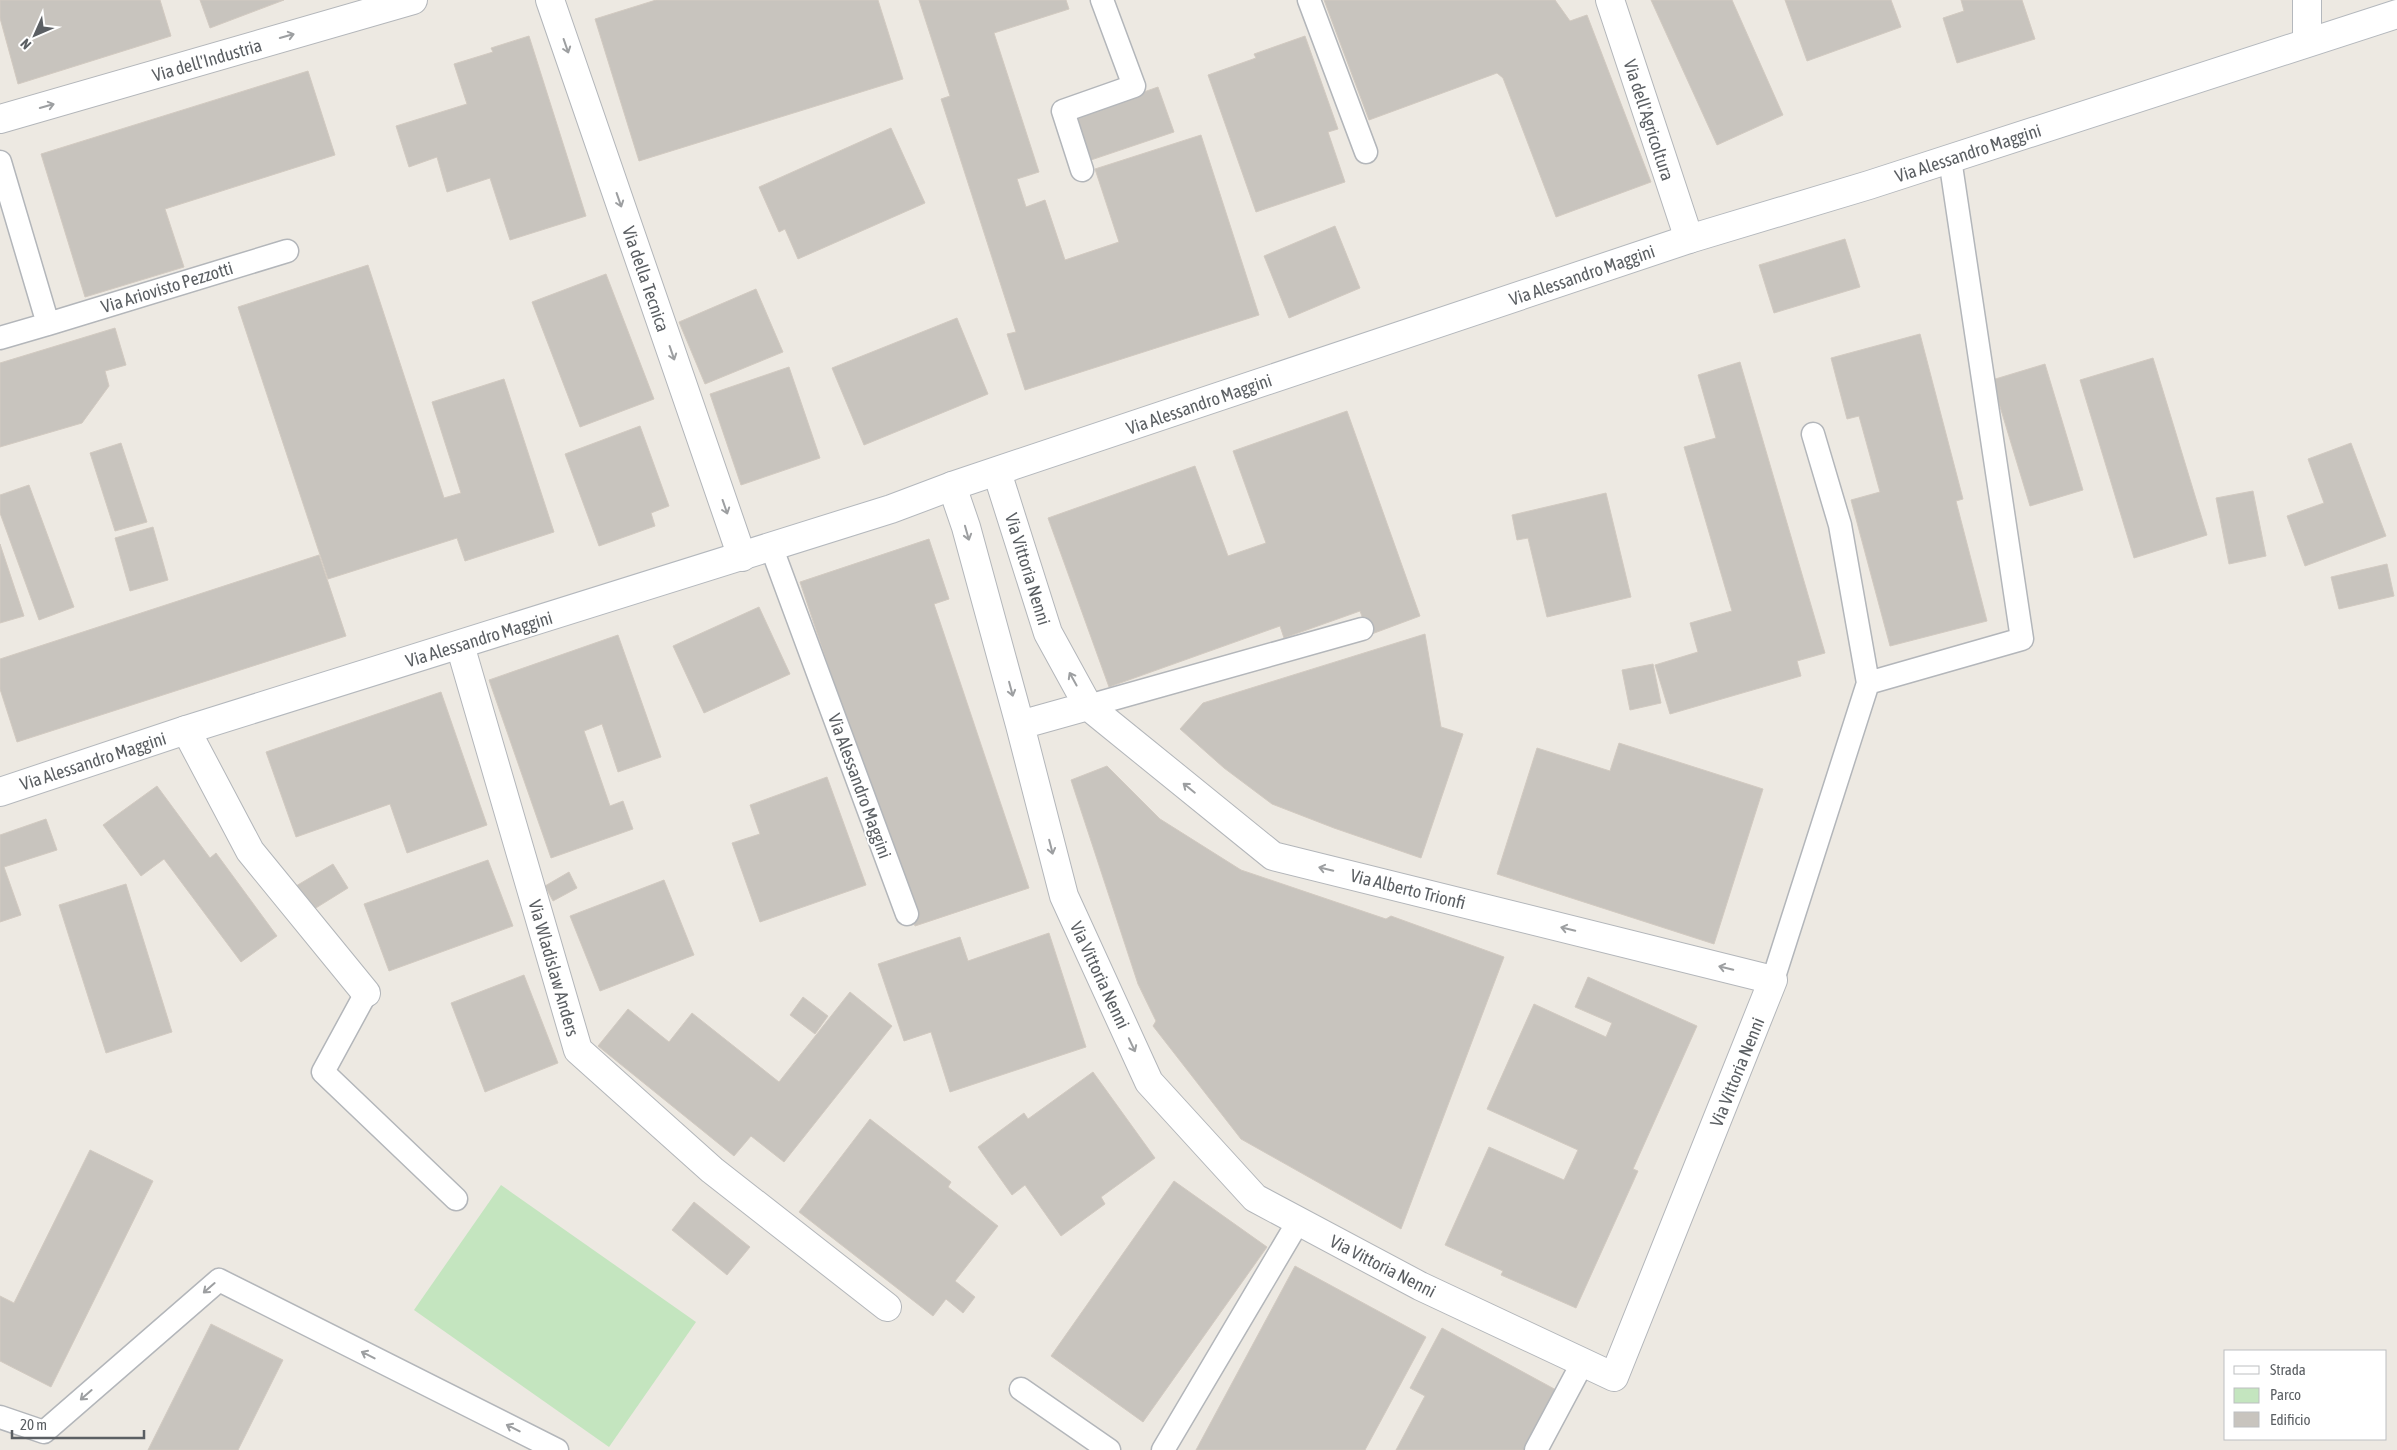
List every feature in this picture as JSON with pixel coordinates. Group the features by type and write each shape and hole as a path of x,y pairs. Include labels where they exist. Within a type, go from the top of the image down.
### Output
{"street":[{"name":"Via dell'Industria","path":"0,119 413,0"},
{"name":"Via della Tecnica","path":"550,0 742,557"},
{"name":"Via dell'Agricoltura","path":"1610,0 1689,240"},
{"path":"2306,43 2307,0"},
{"name":"Via Alessandro Maggini","path":"0,792 186,730 891,509 952,486 1689,240 1950,159 2306,43 2386,11"},
{"name":"Via Vittoria Nenni","path":"996,472 1048,633 1088,706"},
{"name":"Via Vittoria Nenni","path":"952,486 966,526 1064,896 1149,1082 1255,1198 1420,1286 1614,1377 1773,980"},
{"name":"Via Wladislaw Anders","path":"460,645 578,1050 712,1170 887,1307"},
{"path":"1020,725 1088,706"},
{"name":"Via Alberto Trionfi","path":"1088,706 1273,856 1773,980"},
{"name":"Via Alessandro Maggini","path":"186,730 250,851 366,993"}],"lane":[{"path":"1082,170 1063,111 1134,86 1102,0"},
{"path":"1309,0 1366,152"},
{"path":"1868,683 2022,639 1950,159"},
{"path":"0,162 48,324"},
{"name":"Via Ariovisto Pezzotti","path":"0,338 287,251"},
{"path":"1773,980 1868,683 1840,525 1813,434"},
{"name":"Via Alessandro Maggini","path":"771,546 906,914"},
{"path":"1088,706 1362,629"},
{"path":"366,993 323,1072 456,1199"},
{"path":"1163,1450 1298,1222"},
{"path":"0,1416 44,1432 219,1280 556,1450"},
{"path":"1536,1450 1583,1362"},
{"path":"1020,1389 1109,1450"}],"green space":[{"path":"501,1185 696,1322 609,1447 414,1310"}],"building":[{"path":"0,0 160,0 171,36 18,84 0,18"},
{"path":"200,0 284,0 210,28"},
{"path":"656,0 878,0 903,79 639,161 595,19"},
{"path":"919,0 1066,0 1069,9 994,33 1039,172 1017,179 1026,207 1045,200 1065,260 1119,242 1095,169 1201,135 1259,315 1025,390 1007,334 1016,332 941,99 950,96"},
{"path":"1324,0 1555,0 1570,21 1587,15 1651,182 1556,217 1503,78 1497,73 1369,120"},
{"path":"1651,0 1732,0 1783,115 1717,145"},
{"path":"1785,0 1891,0 1901,27 1807,61"},
{"path":"1961,0 2022,0 2035,39 1957,63 1943,18 1964,11"},
{"path":"529,36 586,216 510,240 490,178 447,192 437,157 409,167 396,126 467,104 454,64 493,52 491,48"},
{"path":"1305,36 1338,129 1328,132 1345,182 1256,212 1208,75 1256,58 1254,54"},
{"path":"308,71 335,155 165,209 184,267 85,297 41,154"},
{"path":"1158,87 1174,132 1085,162 1070,118"},
{"path":"891,128 925,203 798,259 785,229 779,232 759,187"},
{"path":"1335,226 1360,288 1289,318 1264,256"},
{"path":"1845,239 1860,287 1774,313 1759,265"},
{"path":"368,265 444,498 461,493 432,402 504,379 554,532 465,561 457,538 328,579 238,307"},
{"path":"606,274 654,399 580,427 532,302"},
{"path":"756,289 783,352 705,384 679,322"},
{"path":"957,318 988,394 864,445 832,368"},
{"path":"115,328 126,365 105,371 109,386 82,423 0,447 0,363"},
{"path":"1920,334 1963,499 1956,501 1987,621 1890,646 1851,500 1880,492 1859,416 1847,419 1831,358"},
{"path":"2153,358 2207,535 2134,558 2080,380"},
{"path":"1740,362 1825,653 1797,661 1801,676 1670,714 1655,665 1698,652 1690,623 1732,611 1684,447 1716,438 1698,375"},
{"path":"2045,364 2083,490 2030,506 1992,380"},
{"path":"789,367 820,458 741,485 710,394"},
{"path":"1347,411 1420,616 1369,635 1360,611 1284,638 1280,626 1109,687 1048,518 1195,466 1228,556 1266,543 1233,451"},
{"path":"640,426 669,506 651,513 655,526 599,546 565,454"},
{"path":"121,443 147,522 115,531 90,453"},
{"path":"2351,443 2386,536 2305,566 2287,516 2324,503 2308,459"},
{"path":"29,485 74,607 39,620 0,513 0,495"},
{"path":"2253,491 2266,556 2229,564 2216,498"},
{"path":"1606,493 1631,597 1547,617 1528,538 1517,540 1512,515"},
{"path":"153,527 168,580 130,591 115,538"},
{"path":"929,539 949,599 934,604 1029,888 915,926 800,582"},
{"path":"0,544 24,616 0,623"},
{"path":"319,555 346,636 17,742 0,689 0,659"},
{"path":"2387,564 2394,596 2339,609 2331,577"},
{"path":"759,607 790,674 704,713 673,646"},
{"path":"1425,634 1441,727 1463,734 1421,858 1272,804 1224,768 1180,729 1203,703"},
{"path":"618,635 661,757 618,772 602,724 584,731 610,806 623,801 633,829 551,858 489,680"},
{"path":"1653,664 1661,703 1630,710 1622,670"},
{"path":"441,692 487,825 407,853 390,804 296,837 266,752"},
{"path":"1619,743 1763,789 1714,944 1497,874 1537,748 1610,771"},
{"path":"1107,766 1160,819 1241,870 1386,919 1391,916 1504,957 1401,1229 1241,1139 1153,1026 1156,1021 1138,984 1071,780"},
{"path":"827,777 866,885 760,922 732,843 760,834 750,805"},
{"path":"157,786 210,858 216,853 277,936 241,962 164,859 141,876 103,825"},
{"path":"46,819 57,850 4,867 21,915 0,922 0,835"},
{"path":"488,860 513,926 389,971 364,904"},
{"path":"333,864 348,888 311,911 296,886"},
{"path":"569,872 577,888 553,901 545,886"},
{"path":"664,880 694,955 600,991 570,916"},
{"path":"126,884 172,1032 106,1053 59,905"},
{"path":"1049,933 1086,1047 950,1092 931,1032 904,1041 878,964 960,937 968,961"},
{"path":"524,975 558,1063 485,1092 451,1003"},
{"path":"1588,977 1697,1026 1633,1169 1638,1171 1576,1308 1501,1275 1503,1271 1445,1245 1489,1147 1564,1180 1578,1150 1487,1109 1534,1004 1606,1037 1612,1023 1575,1007"},
{"path":"850,992 892,1026 784,1162 751,1136 734,1156 598,1046 628,1009 669,1042 692,1013 779,1082"},
{"path":"803,997 828,1016 815,1034 790,1015"},
{"path":"1093,1072 1155,1158 1101,1197 1105,1204 1061,1236 1025,1185 1012,1195 978,1147 1024,1113 1028,1119"},
{"path":"870,1119 951,1182 948,1187 998,1226 955,1281 975,1297 963,1313 946,1299 933,1316 799,1212"},
{"path":"90,1150 153,1181 51,1387 0,1361 0,1296 14,1303"},
{"path":"1174,1181 1267,1247 1143,1422 1051,1356"},
{"path":"694,1202 750,1247 727,1275 672,1230"},
{"path":"1295,1266 1426,1337 1365,1450 1196,1450"},
{"path":"211,1324 283,1360 238,1450 148,1450"},
{"path":"1442,1328 1558,1391 1526,1450 1396,1450 1425,1396 1410,1388"}]}
